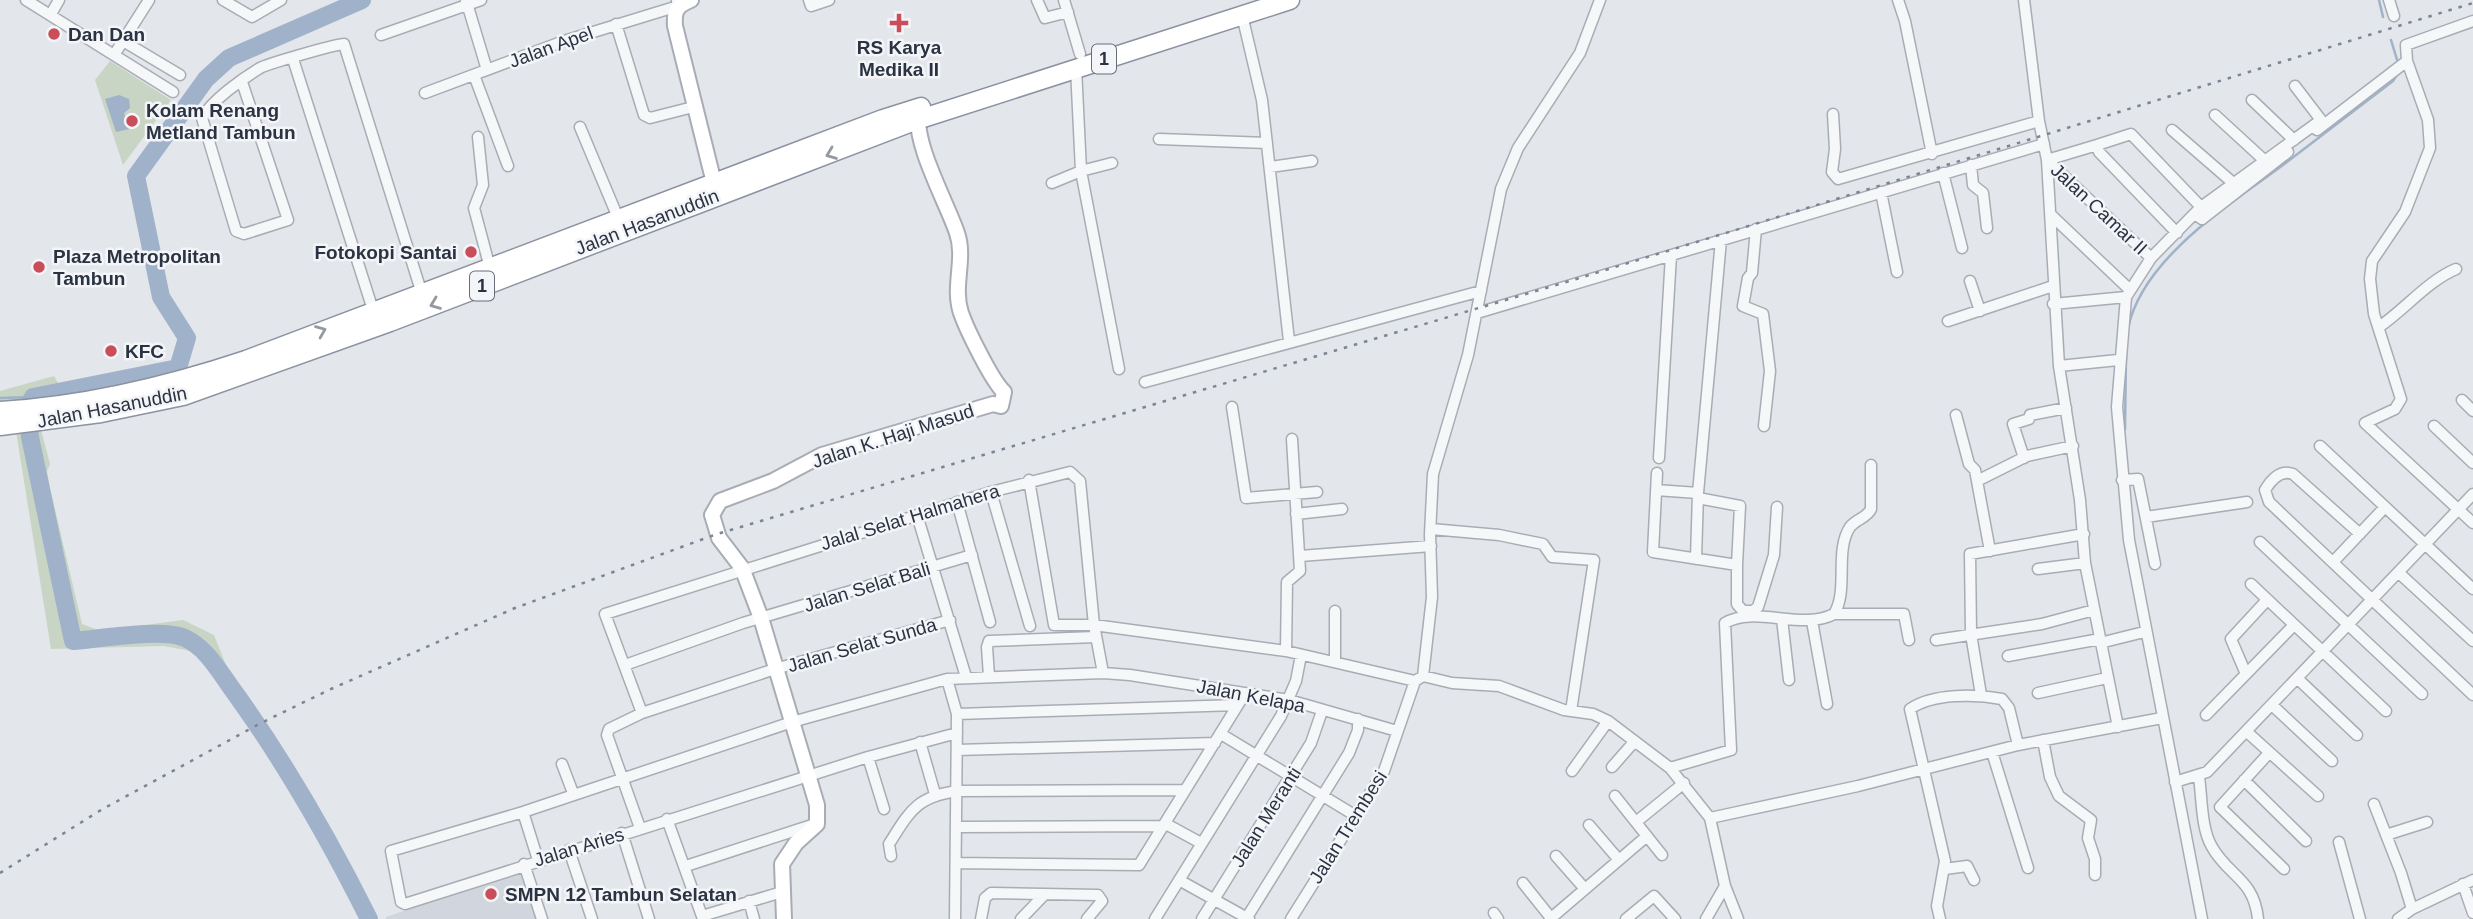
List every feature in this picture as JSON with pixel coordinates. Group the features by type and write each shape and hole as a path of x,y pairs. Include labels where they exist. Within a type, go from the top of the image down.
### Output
{"highway":[{"name":"Jalan Hasanuddin","path":"7,418 183,396 390,322 883,118 919,114 1254,0"},
{"name":"Jalan Hasanuddin","path":"1078,61 1290,0"},
{"name":"Jalan Hasanuddin","path":"42,415 178,383 262,355 371,306 422,294 619,220 715,189"}],"street":[{"path":"26,0 173,92"},
{"path":"51,14 59,0"},
{"path":"114,55 149,0"},
{"path":"223,0 252,17 281,0"},
{"path":"381,35 467,2 481,0"},
{"path":"809,0 811,6 829,0"},
{"path":"1037,0 1045,18 1068,12"},
{"path":"1064,0 1078,61 1080,171 1119,369"},
{"name":"Jalan Trembesi","path":"1291,919 1384,771 1396,731 1419,679 1432,597 1433,474 1477,313 1490,231 1510,165 1574,62 1601,0"},
{"path":"1898,0 1905,20 1932,154"},
{"path":"2024,0 2039,121 2047,160 2053,304 2059,366 2073,446 2085,563 2118,727"},
{"path":"2389,0 2394,16"},
{"path":"467,2 487,70"},
{"path":"682,2 674,13 675,26 697,106 715,189"},
{"name":"Jalan Apel","path":"425,93 682,2"},
{"path":"1242,15 1262,100 1289,341"},
{"path":"2473,21 2407,44 2402,65 2428,120 2430,148 2405,212 2372,261 2370,297 2401,400 2395,409 2366,422 2366,427 2473,523"},
{"path":"617,24 643,115 650,118 697,106"},
{"path":"123,41 180,75"},
{"path":"242,82 288,220 244,234 236,231 202,118 206,111 242,82 260,68 344,44 422,294"},
{"path":"293,59 371,306"},
{"path":"2047,160 2131,134 2199,211 2202,219 2402,65"},
{"path":"474,75 508,166"},
{"path":"2202,919 2144,632 2122,480 2117,407 2119,360 2127,292 2151,258 2232,182 2321,120 2295,86"},
{"path":"2252,100 2294,140"},
{"name":"Jalan K. Haji Masud","path":"817,824 817,804 810,775 761,618 742,568 717,534 712,515 720,500 773,481 822,456 993,404 1001,406 1004,392 961,313 957,279 958,238 924,146 919,114"},
{"path":"1833,114 1835,149 1832,172 1839,179 2039,121"},
{"path":"2216,116 2264,160"},
{"path":"580,127 619,220"},
{"path":"2172,130 2232,182"},
{"path":"478,137 483,185 474,208 490,268"},
{"path":"1159,139 1267,143"},
{"path":"1477,313 2044,144"},
{"path":"2097,145 2099,152 2177,233"},
{"name":"Jalan Camar II","path":"2047,160 2151,258"},
{"path":"1270,167 1312,161"},
{"path":"1052,183 1080,171 1112,163"},
{"path":"1972,165 1973,185 1983,194 1987,228"},
{"path":"1943,173 1962,248"},
{"path":"1881,192 1897,272"},
{"path":"2051,215 2127,292"},
{"path":"1756,229 1752,273 1748,278 1743,306 1763,313 1770,371 1764,426"},
{"path":"1696,559 1698,495 1721,240"},
{"path":"1659,457 1671,255"},
{"path":"2379,327 2410,305 2439,277 2456,270"},
{"path":"1970,281 1980,311"},
{"path":"1948,321 2053,286"},
{"path":"1146,382 1480,291"},
{"path":"2053,304 2127,292"},
{"path":"2059,366 2119,360"},
{"path":"2462,400 2473,411"},
{"path":"1233,407 1248,501 1293,492 1317,492"},
{"path":"2024,458 2013,424 2029,419 2030,415 2066,408"},
{"path":"1956,415 1969,464 1975,470 1990,551"},
{"path":"2434,426 2473,463"},
{"path":"1286,651 1287,582 1300,571 1293,492 1292,439"},
{"path":"1977,481 2024,458 2073,446"},
{"path":"2320,446 2473,589"},
{"path":"1834,614 1841,602 1842,558 1849,531 1871,509 1871,464"},
{"name":"Jalal Selat Halmahera","path":"625,665 605,614 742,568 1029,480 1070,472 1079,476 1094,625"},
{"path":"2360,534 2293,474 2283,472 2265,490 2269,502 2473,695"},
{"path":"1657,473 1651,550 1655,554 1737,565"},
{"path":"2122,480 2138,479 2155,564"},
{"path":"1029,480 1054,625 1094,625 1286,651 1419,679 1499,687 1570,711 1593,714 1608,721 1670,768 1710,818 1725,886 1738,919"},
{"path":"1656,490 1698,495 1740,506 1737,604 1743,611 1753,611 1758,607 1774,555 1777,507"},
{"path":"991,492 1030,626"},
{"path":"2175,782 2199,776 2247,732 2473,494"},
{"path":"957,502 990,622"},
{"path":"2146,517 2247,502"},
{"path":"2333,562 2385,507"},
{"path":"1296,513 1342,509"},
{"path":"917,515 966,677"},
{"path":"1431,529 1499,535 1543,544 1552,557 1594,560 1570,711"},
{"path":"1981,695 1971,634 1969,556 2084,534"},
{"path":"2260,542 2421,694"},
{"path":"1300,556 1431,546"},
{"name":"Jalan Selat Bali","path":"625,665 761,618 972,555"},
{"path":"2038,569 2085,563"},
{"path":"2399,573 2473,641"},
{"path":"2251,584 2386,711"},
{"path":"2246,674 2231,639 2267,600"},
{"path":"1936,640 2042,624 2094,610"},
{"path":"1335,611 1335,661"},
{"path":"1670,768 1731,750 1725,623 1763,618 1812,621 1834,614 1904,614 1909,640"},
{"path":"1782,619 1789,680"},
{"name":"Jalan Selat Sunda","path":"623,778 607,732 642,713 775,669 950,620"},
{"path":"1812,621 1827,704"},
{"path":"1094,625 1103,673"},
{"path":"2206,715 2294,625"},
{"path":"2008,656 2144,632"},
{"path":"989,676 986,647 989,641 1096,637"},
{"path":"1155,919 1289,700 1301,655"},
{"path":"625,665 642,713"},
{"name":"Jalan Kelapa","path":"391,851 523,812 573,793 792,722 947,679 1103,673 1174,681 1244,695 1289,700 1396,731"},
{"path":"2038,693 2107,678"},
{"path":"2297,678 2357,735"},
{"path":"947,679 957,714 958,827 955,919"},
{"path":"956,863 1139,865 1244,695"},
{"path":"1940,919 1937,906 1945,869 1910,709 1920,702 1981,695 2006,702 2018,745"},
{"path":"957,714 1238,705"},
{"path":"2272,705 2332,761"},
{"name":"Jalan Meranti","path":"1202,919 1291,777 1318,729 1322,711"},
{"path":"1710,818 1924,770 2018,745 2161,718"},
{"path":"1179,880 1247,919 1355,742 1358,719"},
{"path":"1572,771 1608,721"},
{"path":"2247,732 2318,796"},
{"name":"Jalan Aries","path":"391,851 401,902 404,904 867,757 957,733"},
{"path":"957,750 1218,738 1255,755 1356,816"},
{"path":"2043,740 2050,777 2059,796 2091,820 2088,838 2095,859 2095,875"},
{"path":"920,742 935,794"},
{"path":"1612,767 1634,742"},
{"path":"1992,752 2028,868"},
{"path":"2269,753 2220,807 2284,869"},
{"path":"867,757 884,809"},
{"path":"562,764 573,793"},
{"path":"2199,776 2211,846 2250,888 2256,902 2258,919"},
{"path":"623,778 640,828"},
{"path":"2244,780 2306,841"},
{"path":"1636,822 1684,783"},
{"path":"891,856 888,844 911,809 935,794 957,791 1184,790"},
{"path":"1615,796 1662,855"},
{"path":"2374,804 2412,909"},
{"path":"523,812 538,860"},
{"path":"667,819 702,917 782,892"},
{"path":"2386,835 2427,822"},
{"path":"686,866 817,824"},
{"path":"784,919 780,868 785,856 817,824"},
{"path":"958,827 1165,825 1201,843"},
{"path":"1589,825 1619,860"},
{"path":"622,833 649,919"},
{"path":"1523,883 1551,918 1647,836"},
{"path":"2339,842 2360,919"},
{"path":"569,850 592,919"},
{"path":"1556,856 1585,889"},
{"path":"524,864 542,919"},
{"path":"1945,869 1967,866 1974,880"},
{"path":"2398,919 2412,909 2468,882 2473,913"},
{"path":"1706,919 1725,886"},
{"path":"981,919 986,894 1098,895 1102,899 1087,919"},
{"path":"1021,919 1044,895"},
{"path":"1626,919 1654,896 1675,919"},
{"path":"749,901 754,919"}],"shaded area":[{"name":"SMPN 12 Tambun Selatan","path":"521,870 537,919 386,919 386,917"}],"green space":[{"name":"Kolam Renang Metland Tambun","path":"110,61 171,100 123,165 95,80"},
{"path":"54,376 61,388 63,405 0,411 0,391"},
{"path":"39,422 50,464 47,472 50,488 82,624 101,631 183,620 214,635 230,675 258,719 247,725 196,652 164,646 51,649 15,425"}],"water":[{"path":"119,95 129,99 130,108 124,113 129,129 116,132 105,99"}],"waterway":[{"path":"362,0 229,58 206,79 136,176 161,297 187,338 178,368 33,397 27,408 30,437 73,641 162,634 185,638 200,648 219,670 290,775 369,919"},
{"path":"2379,0 2383,17"},
{"path":"2391,40 2398,63"},
{"path":"2128,328 2137,303 2151,279 2169,256 2191,235 2393,81 2400,70"},
{"path":"2125,429 2126,355"},
{"path":"0,398 33,397"}],"railway":[{"path":"0,873 101,810 261,723 331,689 515,608 717,534 1573,280 2473,3"}],"place":[{"name":"RS Karya Medika II","path":"899,23"},
{"name":"Dan Dan","path":"54,34"},
{"name":"Kolam Renang Metland Tambun","path":"132,121"},
{"name":"Fotokopi Santai","path":"471,252"},
{"name":"Plaza Metropolitan Tambun","path":"39,267"},
{"name":"KFC","path":"111,351"},
{"name":"SMPN 12 Tambun Selatan","path":"491,894"}]}
